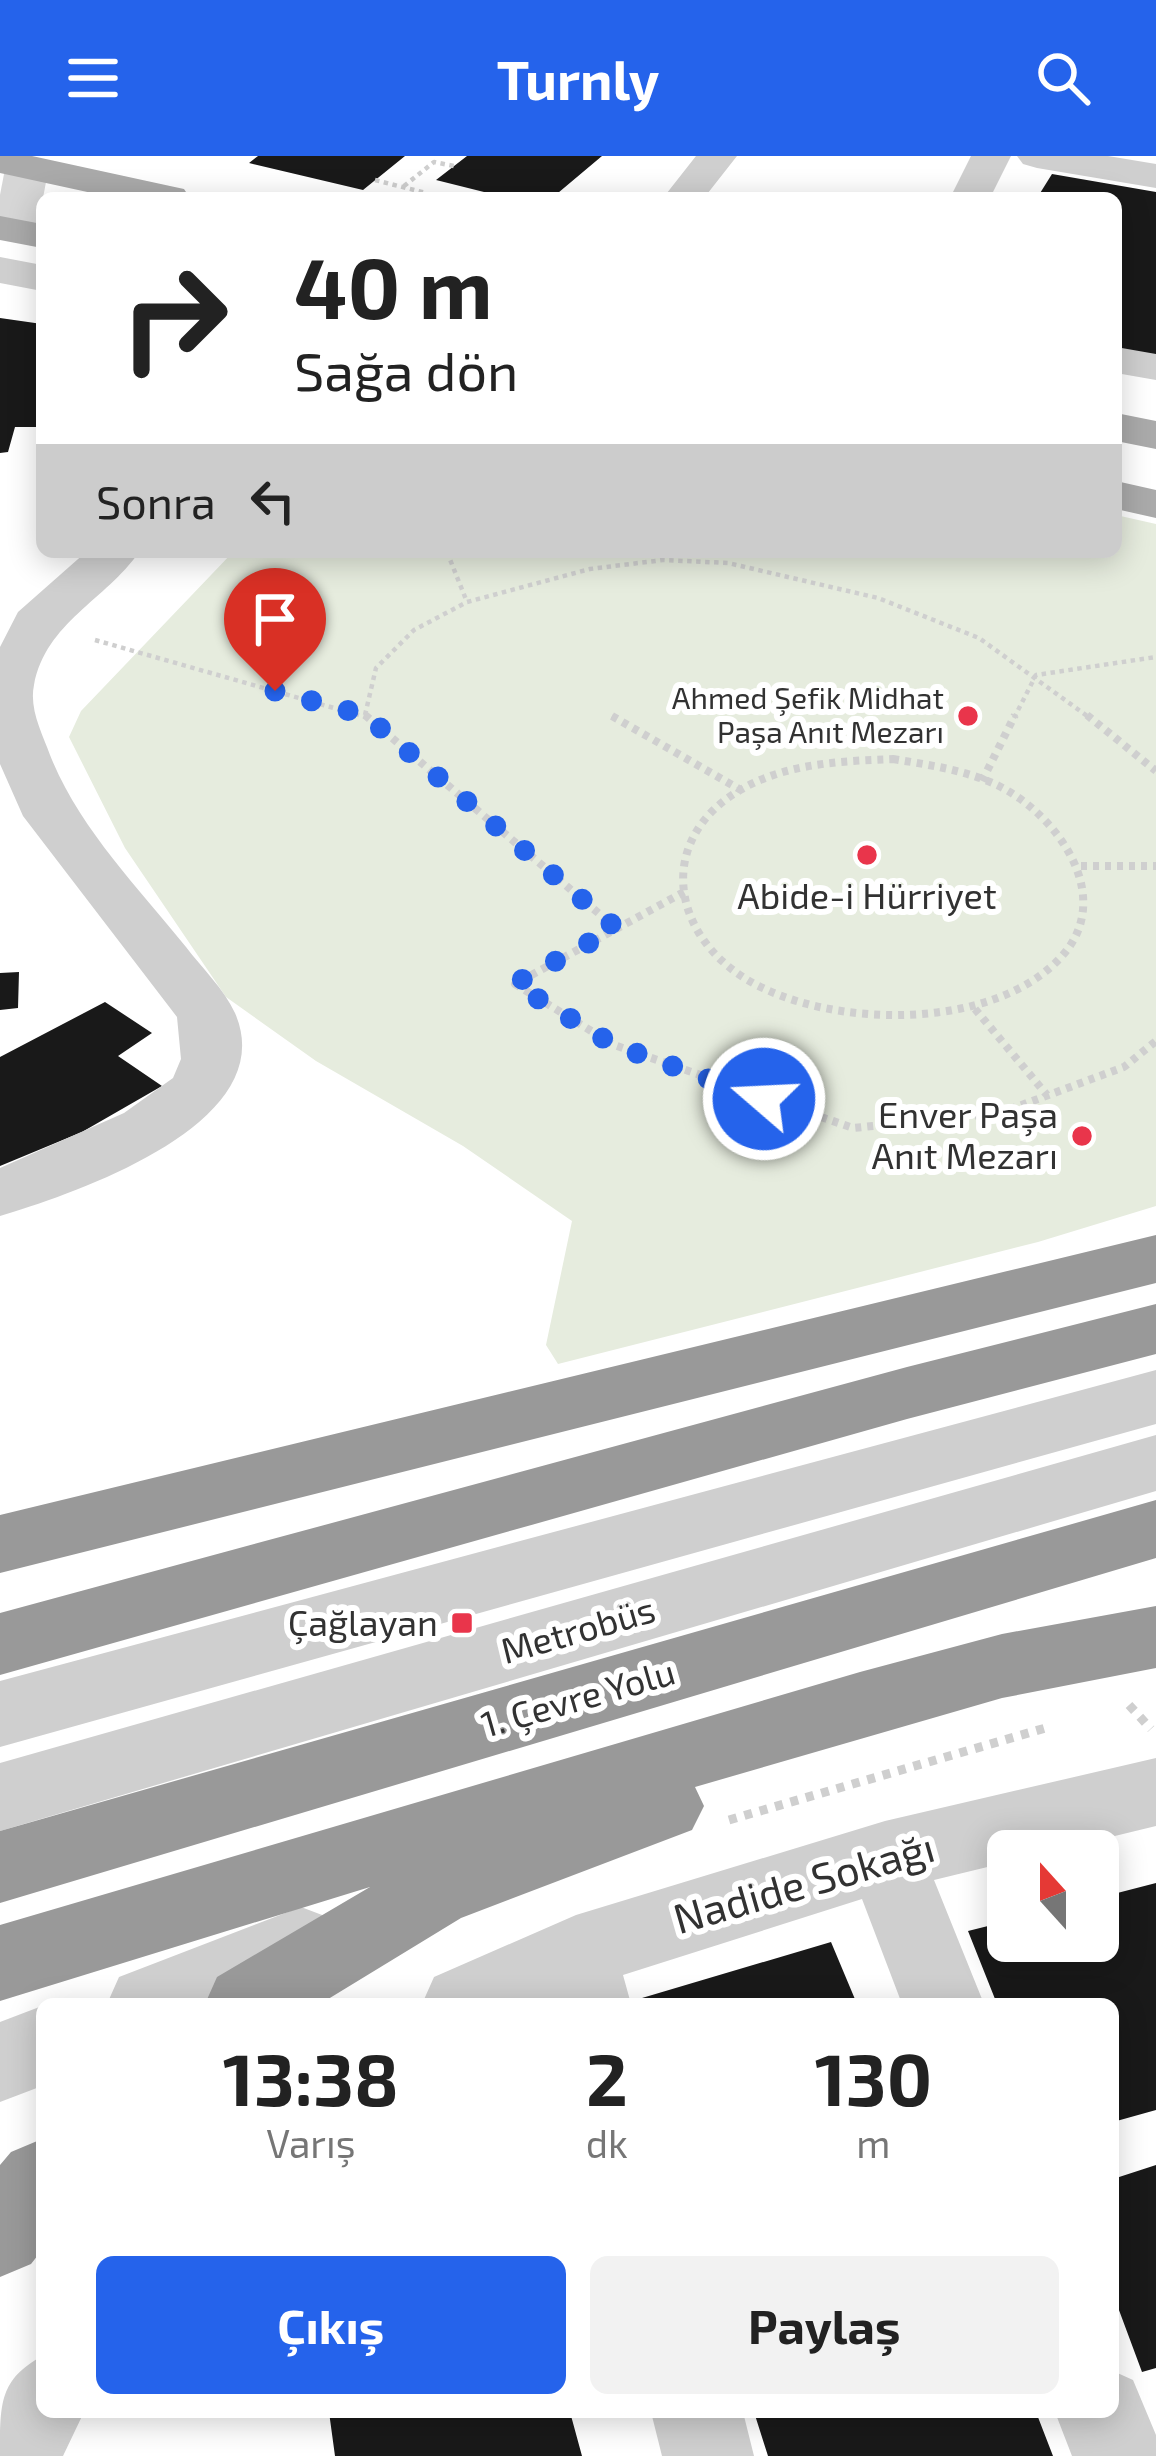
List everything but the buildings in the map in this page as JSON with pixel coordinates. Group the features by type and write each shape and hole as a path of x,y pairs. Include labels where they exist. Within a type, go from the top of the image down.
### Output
{"highway":[{"path":"538,1411 657,1365 1156,1222"},
{"path":"0,1544 1156,1259"},
{"path":"0,1644 884,1399 1156,1330"},
{"name":"1. Çevre Yolu","path":"0,1867 1156,1529"},
{"path":"256,1998 433,1892 615,1822 1146,1660"},
{"path":"0,1963 860,1704 1002,1666 1146,1660"},
{"path":"0,2233 36,2189"}],"main road":[{"path":"0,161 142,192"},
{"path":"0,228 36,235"},
{"path":"1122,389 1156,396"},
{"path":"1122,428 1156,436"},
{"path":"1122,457 1156,464"},
{"path":"1122,496 1156,503"}],"street":[{"path":"973,192 991,156"},
{"path":"1037,156 1156,176"},
{"path":"690,192 713,172"},
{"path":"0,270 36,277"},
{"path":"1122,361 1156,368"},
{"path":"0,1193 178,1109 206,1078 215,1044 205,1012 21,805 8,685 18,611 48,558"},
{"path":"18,611 105,558"},
{"name":"Metrobüs","path":"0,1714 1156,1397"},
{"name":"Metrobüs","path":"0,1797 1156,1463"},
{"name":"Nadide Sokağı","path":"491,1998 583,1978 885,1856 1156,1792"},
{"path":"885,1856 941,1998"},
{"path":"163,1998 433,1892"},
{"path":"0,2062 36,2048"},
{"path":"13,2456 36,2413"},
{"path":"698,2418 708,2456"},
{"path":"1103,2418 1118,2456"}],"path":[{"path":"403,187 434,162 454,166"},
{"path":"375,180 422,192"},
{"path":"449,558 467,602"},
{"path":"365,715 376,668 414,630 467,602 590,569 663,560 728,563 878,598 979,638 1036,675 1156,771"},
{"path":"18,611 365,715 616,928"},
{"path":"1036,675 1156,657"},
{"path":"982,782 1036,675"},
{"path":"612,716 741,790"},
{"path":"893,759 955,770 982,782 1011,793 1055,826 1081,866 1087,909 1069,950 1032,985 975,1009 908,1018 836,1012 772,991 721,958 689,918 680,875 692,834 724,800 772,774 830,760 893,759"},
{"path":"1081,866 1156,866"},
{"path":"683,892 514,984 614,1045 854,1128 1000,1113 1124,1067 1156,1041"},
{"path":"975,1009 1048,1096"},
{"path":"1146,1660 1156,1735"}],"shaded area":[{"path":"1122,516 1156,524 1156,1206 1038,1242 558,1364 546,1345 572,1221 463,1146 316,1061 226,997 125,848 69,737 81,711 227,558 1122,558"}],"tunnel":[{"path":"0,195 36,202"}],"place":[{"name":"Ahmed Şefik Midhat Paşa Anıt Mezarı","path":"968,716"},
{"name":"Abide-i Hürriyet","path":"867,855"},
{"name":"Enver Paşa Anıt Mezarı","path":"1082,1136"},
{"name":"Çağlayan","path":"462,1623"}],"route":[{"path":"275,691 365,715 616,928 514,984 614,1045 764,1099"}]}
